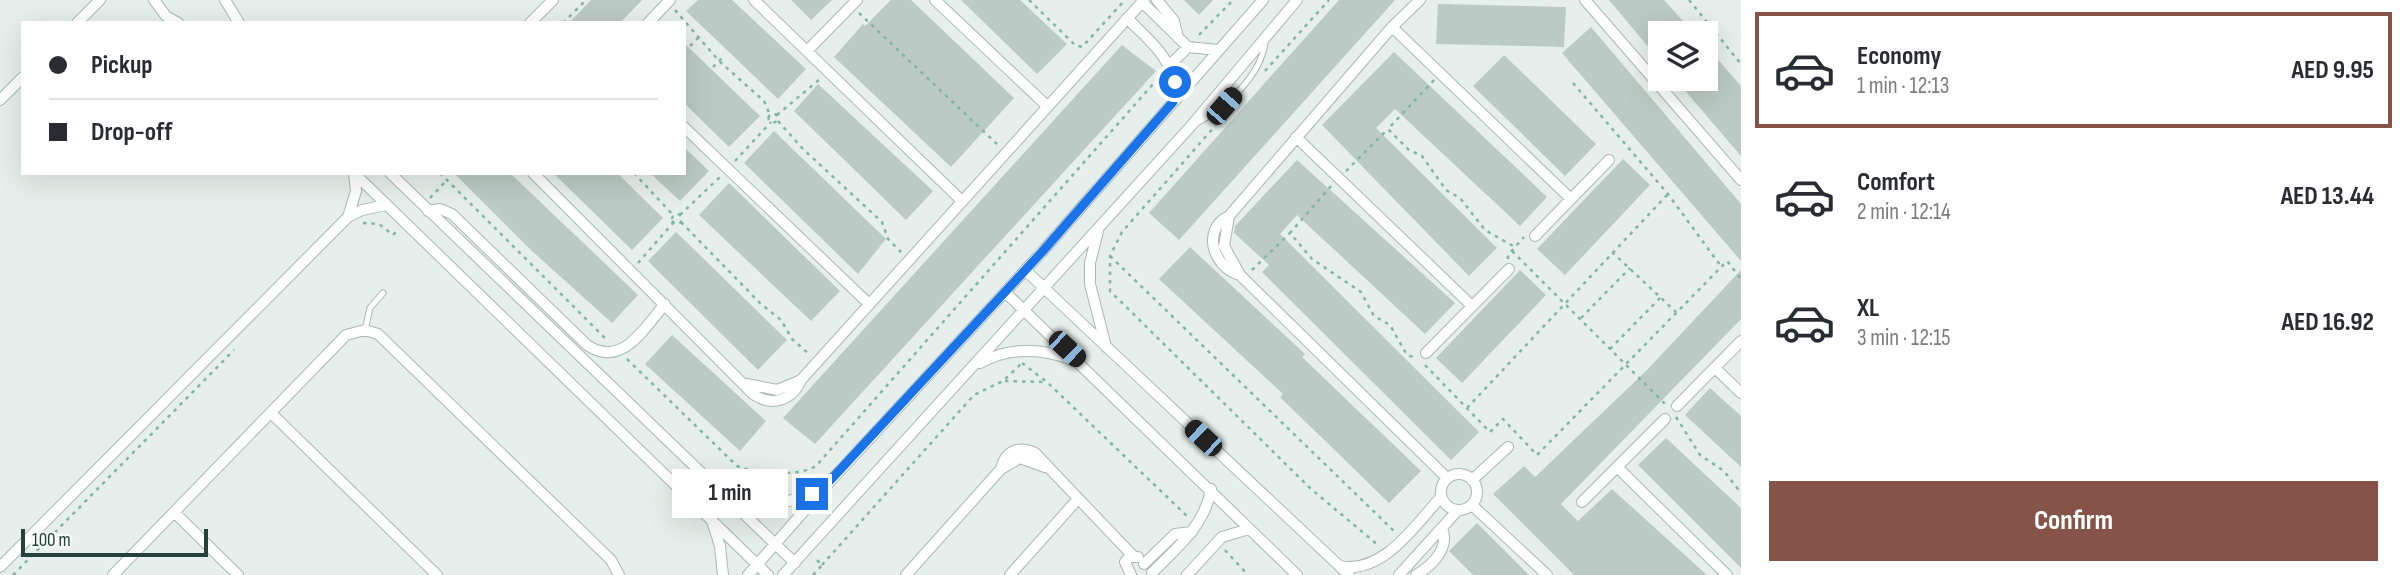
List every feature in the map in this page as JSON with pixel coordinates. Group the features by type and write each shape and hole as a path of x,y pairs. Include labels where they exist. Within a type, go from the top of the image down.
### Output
{"street":[{"path":"79,21 100,0"},
{"path":"154,0 166,16 175,21"},
{"path":"225,0 238,21"},
{"path":"532,21 552,0"},
{"path":"754,0 962,201"},
{"path":"934,0 1047,106"},
{"path":"1157,0 1174,21 1178,38"},
{"path":"748,575 824,487 1026,270 1263,0"},
{"path":"783,575 1191,126 1265,34 1297,0"},
{"path":"1420,0 1392,27 1229,216 1224,246 1242,277 1447,478"},
{"path":"1585,0 1594,5 1741,180"},
{"path":"650,21 669,1"},
{"path":"535,175 745,383 769,390 786,388 800,380 818,361 1143,1 1188,47 1218,50"},
{"path":"807,51 855,3"},
{"path":"1127,18 1170,65 1175,82 1173,102"},
{"path":"1392,27 1571,199"},
{"path":"1170,65 1188,47"},
{"path":"0,100 21,80"},
{"path":"686,129 869,304"},
{"path":"1296,137 1472,306"},
{"path":"1535,236 1609,160"},
{"path":"348,217 356,191 354,175"},
{"path":"356,175 768,575"},
{"path":"392,175 720,494 795,563"},
{"path":"404,175 404,187"},
{"path":"0,567 348,217 362,210 386,205"},
{"path":"426,209 440,209 452,214 593,349 606,353 619,351 633,342 665,304"},
{"path":"1099,227 1090,263 1090,284 1106,347"},
{"path":"1426,352 1509,269"},
{"path":"1026,270 1349,575"},
{"path":"1005,292 1297,575"},
{"path":"113,575 346,335 365,330 378,334 402,357 615,565 619,575"},
{"path":"1677,406 1741,341"},
{"path":"972,368 991,357 1023,350 1053,354 1082,364"},
{"path":"1715,368 1741,393"},
{"path":"272,414 437,575"},
{"path":"1582,502 1664,419"},
{"path":"1472,480 1508,447"},
{"path":"906,575 1001,469 1020,458 1045,467 1153,574 1194,529 1207,507 1211,489"},
{"path":"1616,467 1727,575"},
{"path":"1401,575 1458,510 1472,505 1477,492 1472,480 1460,474 1447,478 1443,483 1441,497 1444,504 1458,510"},
{"path":"720,494 745,502 771,504 799,499 824,487"},
{"path":"1339,565 1367,567 1389,554 1441,497"},
{"path":"1010,575 1077,500"},
{"path":"1472,505 1547,575"},
{"path":"175,513 238,575"},
{"path":"709,516 719,547 723,575"},
{"path":"1416,575 1444,548 1446,539 1442,528"},
{"path":"1144,564 1175,534 1194,529"},
{"path":"1187,575 1217,542 1231,533 1250,529"},
{"path":"1131,575 1125,565 1127,559 1133,556"}],"lane":[{"path":"365,330 370,308 383,293"}],"path":[{"path":"565,21 586,0"},
{"path":"1029,0 1076,45 1082,47 1125,0"},
{"path":"1188,47 1233,0"},
{"path":"1264,72 1329,0"},
{"path":"1689,0 1741,64"},
{"path":"669,1 719,61 764,101 771,122 778,121"},
{"path":"855,3 1006,152"},
{"path":"690,46 700,36"},
{"path":"713,67 725,55"},
{"path":"442,175 737,466 747,470 806,472 816,466 1170,65"},
{"path":"770,115 777,116 829,72"},
{"path":"1242,277 1290,233 1440,73"},
{"path":"1573,83 1668,194 1721,267"},
{"path":"1228,112 1122,232 1110,256 1107,279 1114,298 1147,324 1311,489 1389,554"},
{"path":"777,116 778,121 803,149 881,222 888,239 909,260"},
{"path":"1388,129 1409,150 1422,156 1446,190 1460,198 1485,230 1515,247"},
{"path":"636,175 673,215 673,223"},
{"path":"426,209 447,180"},
{"path":"1467,408 1668,194"},
{"path":"673,215 680,215 681,222 761,304 781,320 792,339 818,361"},
{"path":"355,227 365,222 379,224 393,234 406,224"},
{"path":"631,270 673,223 681,222"},
{"path":"1290,233 1312,259 1361,292 1374,316 1390,325 1407,355 1419,360 1490,432 1503,419 1537,455 1727,261 1741,279"},
{"path":"1509,269 1508,255 1511,251 1527,235 1535,236"},
{"path":"1511,251 1672,411 1700,455 1724,471 1741,493"},
{"path":"1612,252 1676,312"},
{"path":"1110,256 1402,539"},
{"path":"1580,319 1630,268"},
{"path":"1610,349 1661,297"},
{"path":"13,575 238,346"},
{"path":"813,575 974,395 1003,381 1022,363 1047,382 1194,529"},
{"path":"1003,381 1047,382"},
{"path":"1217,542 1248,575"},
{"path":"807,551 822,565"}],"building":[{"path":"591,0 642,0 622,21 571,21"},
{"path":"698,0 732,0 806,69 778,99 686,11"},
{"path":"791,0 832,0 811,20"},
{"path":"891,0 911,0 1014,98 951,167 834,57 863,24 865,26"},
{"path":"961,0 1020,0 1067,44 1037,74"},
{"path":"1184,0 1213,0 1199,15"},
{"path":"1339,0 1395,0 1179,240 1149,213"},
{"path":"1609,0 1664,0 1683,21 1648,21 1648,46"},
{"path":"1438,4 1566,7 1564,47 1436,44"},
{"path":"1591,27 1741,204 1741,261 1562,53"},
{"path":"686,45 760,116 729,147 686,105"},
{"path":"1122,45 1156,71 815,444 783,418"},
{"path":"1394,52 1547,197 1520,226 1395,109 1376,128 1497,248 1469,276 1322,125"},
{"path":"1504,55 1596,144 1565,176 1473,86"},
{"path":"1718,60 1741,86 1741,156 1685,91 1718,91"},
{"path":"818,84 933,191 906,220 794,111"},
{"path":"774,131 886,239 858,274 744,163"},
{"path":"686,149 709,171 680,201 652,175 686,175"},
{"path":"1623,159 1650,185 1565,275 1537,249"},
{"path":"1297,160 1455,303 1425,334 1297,215 1280,234 1479,432 1451,460 1262,272 1269,265 1234,233 1235,226"},
{"path":"456,175 512,175 638,295 612,323 532,251"},
{"path":"555,175 619,175 663,218 632,250"},
{"path":"729,183 840,291 811,321 699,215"},
{"path":"676,232 787,340 758,370 648,261"},
{"path":"1190,247 1305,354 1302,357 1421,471 1389,503 1280,397 1283,394 1159,279"},
{"path":"1520,270 1546,295 1462,383 1436,358"},
{"path":"1741,270 1741,319 1561,504 1578,521 1612,489 1707,575 1574,575 1493,494 1524,466 1535,477 1646,371"},
{"path":"672,335 766,421 740,451 645,364"},
{"path":"1710,388 1741,416 1741,467 1685,415"},
{"path":"1666,438 1741,508 1741,568 1638,465"},
{"path":"1477,523 1529,575 1473,575 1449,551"}],"route":[{"path":"812,494 824,487 1042,252 1173,102 1175,82"}]}
